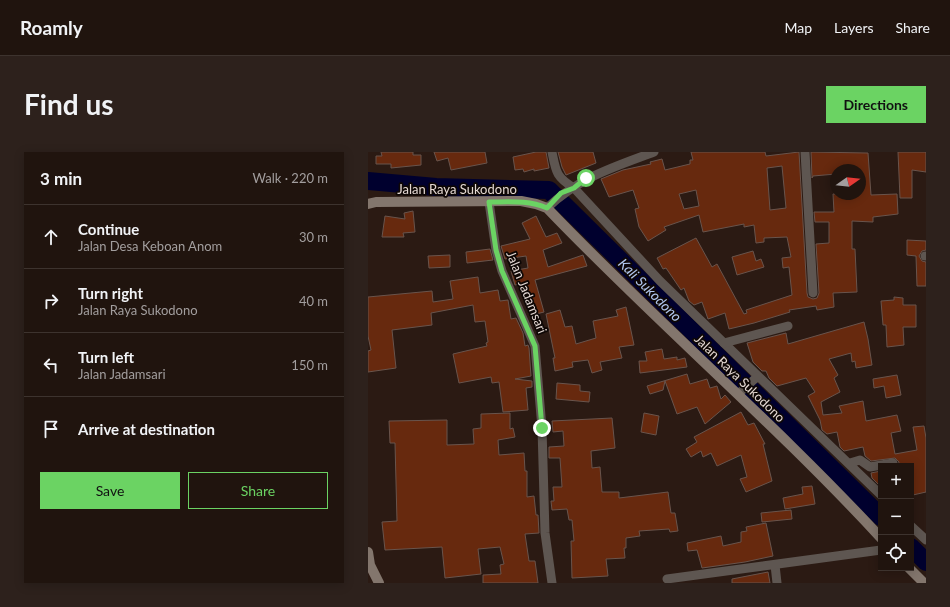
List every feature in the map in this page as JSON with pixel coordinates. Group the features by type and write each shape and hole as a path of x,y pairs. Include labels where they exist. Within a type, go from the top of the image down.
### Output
{"main road":[{"name":"Jalan Raya Sukodono","path":"371,202 521,202 549,206 618,280 741,390 878,535"},
{"path":"368,552 370,565 379,583"},
{"path":"912,571 924,583"}],"street":[{"path":"552,152 557,175 574,188 660,281 724,343 755,379 850,463 878,492"},
{"path":"549,206 561,193 574,188 586,178 654,152"},
{"path":"805,152 813,293"},
{"name":"Jalan Jadamsari","path":"489,202 496,250 502,271 535,346 542,428 545,533 552,583"},
{"path":"724,343 788,326"},
{"path":"741,390 755,379"},
{"path":"850,463 860,460 870,467 878,466"},
{"path":"914,529 926,540"},
{"path":"667,579 878,550"},
{"path":"774,565 777,583"}],"building":[{"path":"381,152 413,152 413,155 421,155 421,165 391,168 391,164 376,164 376,156 382,156"},
{"path":"434,152 485,152 487,163 451,170 448,158 437,161"},
{"path":"536,152 546,152 549,168 534,171 534,169 524,172 523,169 515,170 513,157"},
{"path":"558,152 593,152 596,163 566,175"},
{"path":"691,152 765,152 766,156 799,152 807,293 808,297 813,299 817,298 819,293 816,244 829,243 829,222 815,222 814,212 834,212 833,200 866,200 866,164 830,164 830,175 813,176 812,178 811,152 868,153 871,195 897,194 898,214 873,217 873,222 852,221 852,249 855,249 857,292 833,293 834,307 817,310 816,306 789,310 790,312 729,329 725,313 708,319 702,302 694,305 689,301 684,288 681,290 666,268 663,269 657,258 696,238 712,267 717,264 744,314 747,313 746,310 792,295 789,267 783,268 782,258 791,257 787,237 764,238 764,242 756,243 754,225 744,227 744,224 703,232 699,215 664,227 666,230 648,241 639,227 635,209 639,208 633,190 609,197 601,179 623,170 651,164 650,162 662,159 665,170 690,164 690,160 693,160","holes":["782,166 786,208 770,210 767,168","696,190 699,206 684,209 679,194"]},
{"path":"898,152 926,152 926,172 912,170 912,198 900,198"},
{"path":"413,211 415,232 403,233 404,237 382,237 385,216 405,219 404,213"},
{"path":"536,216 546,237 557,233 562,243 543,250 548,267 583,255 587,266 535,280 544,312 532,315 523,283 515,285 511,271 528,268 526,256 505,259 501,246 530,239 522,223"},
{"path":"907,240 926,241 926,250 922,251 919,256 922,261 926,262 926,286 917,286 916,256 907,255"},
{"path":"490,249 493,260 467,263 466,252"},
{"path":"753,251 756,261 761,259 764,267 737,275 732,257"},
{"path":"450,255 450,267 429,268 428,256"},
{"path":"478,277 480,293 498,290 500,301 508,300 511,319 516,318 523,333 525,346 528,345 531,376 515,379 532,381 532,387 526,388 528,410 503,412 499,382 492,383 491,377 459,383 453,354 487,346 486,343 488,342 485,321 475,322 473,305 431,313 432,325 392,330 396,368 368,372 368,351 371,350 368,336 368,297 432,291 433,302 453,299 450,281"},
{"path":"894,297 903,298 903,305 916,305 916,327 903,327 904,345 887,347 886,325 883,325 881,301 894,300"},
{"path":"626,307 634,345 619,347 622,358 600,362 602,370 592,373 588,360 572,362 573,367 555,371 553,358 555,358 546,314 560,310 565,327 572,326 576,344 596,338 593,321 618,316 616,310"},
{"path":"864,322 872,365 856,368 855,361 852,362 851,353 829,359 838,375 834,378 840,392 821,402 823,415 842,413 839,406 863,401 866,421 897,415 901,431 891,433 895,454 917,450 913,427 924,426 926,438 926,492 914,495 914,463 899,463 895,458 871,461 865,456 863,447 844,451 840,447 837,432 827,434 822,430 820,420 808,396 815,392 806,378 777,386 769,378 766,371 762,371 753,362 747,343 786,333 788,344"},
{"path":"662,349 664,359 677,357 677,360 685,358 687,367 640,373 639,361 647,361 645,352"},
{"path":"687,374 690,384 707,379 710,388 717,386 721,399 725,395 731,402 705,424 697,407 677,414 665,381 663,390 650,394 647,386"},
{"path":"897,375 901,395 886,398 884,386 874,388 873,379"},
{"path":"557,383 580,385 580,391 590,392 589,402 556,399"},
{"path":"741,412 748,425 754,423 765,444 763,444 772,481 746,492 740,479 747,477 741,455 717,466 711,453 703,457 701,451 691,457 686,449 697,442 694,437"},
{"path":"510,413 510,429 513,428 515,437 498,440 499,455 524,453 525,471 527,471 527,497 534,496 536,515 538,515 539,533 525,534 529,561 535,561 538,583 483,583 483,575 501,574 500,565 504,564 500,547 478,549 481,574 445,578 442,547 385,550 382,522 397,521 395,443 390,443 389,421 447,420 447,445 474,444 473,429 481,428 481,414"},
{"path":"644,413 659,416 656,435 641,432"},
{"path":"612,418 615,448 591,451 592,468 600,467 602,492 619,492 619,498 668,492 671,513 675,513 678,531 670,532 669,529 639,531 640,536 626,538 626,548 624,548 625,558 606,559 608,576 572,578 571,541 574,541 572,520 569,520 567,509 552,510 551,501 554,501 553,487 562,487 560,458 549,458 549,447 564,446 563,431 553,432 552,421"},
{"path":"878,472 878,484 872,478 871,473"},
{"path":"812,486 815,504 785,509 783,498 803,494 802,487"},
{"path":"791,510 792,519 762,522 761,513"},
{"path":"766,523 773,556 745,562 702,568 697,550 688,551 687,543 721,536 723,546 741,542 741,532 747,531 746,527"},
{"path":"768,572 770,583 732,583 732,579"}],"waterway":[{"name":"Kali Sukodono","path":"368,181 436,187 549,190 878,514"},
{"name":"Kali Sukodono","path":"914,550 926,562"}],"route":[{"path":"542,428 535,346 502,271 496,250 489,202 521,202 536,204 547,208 561,193 574,188 586,178"}]}
